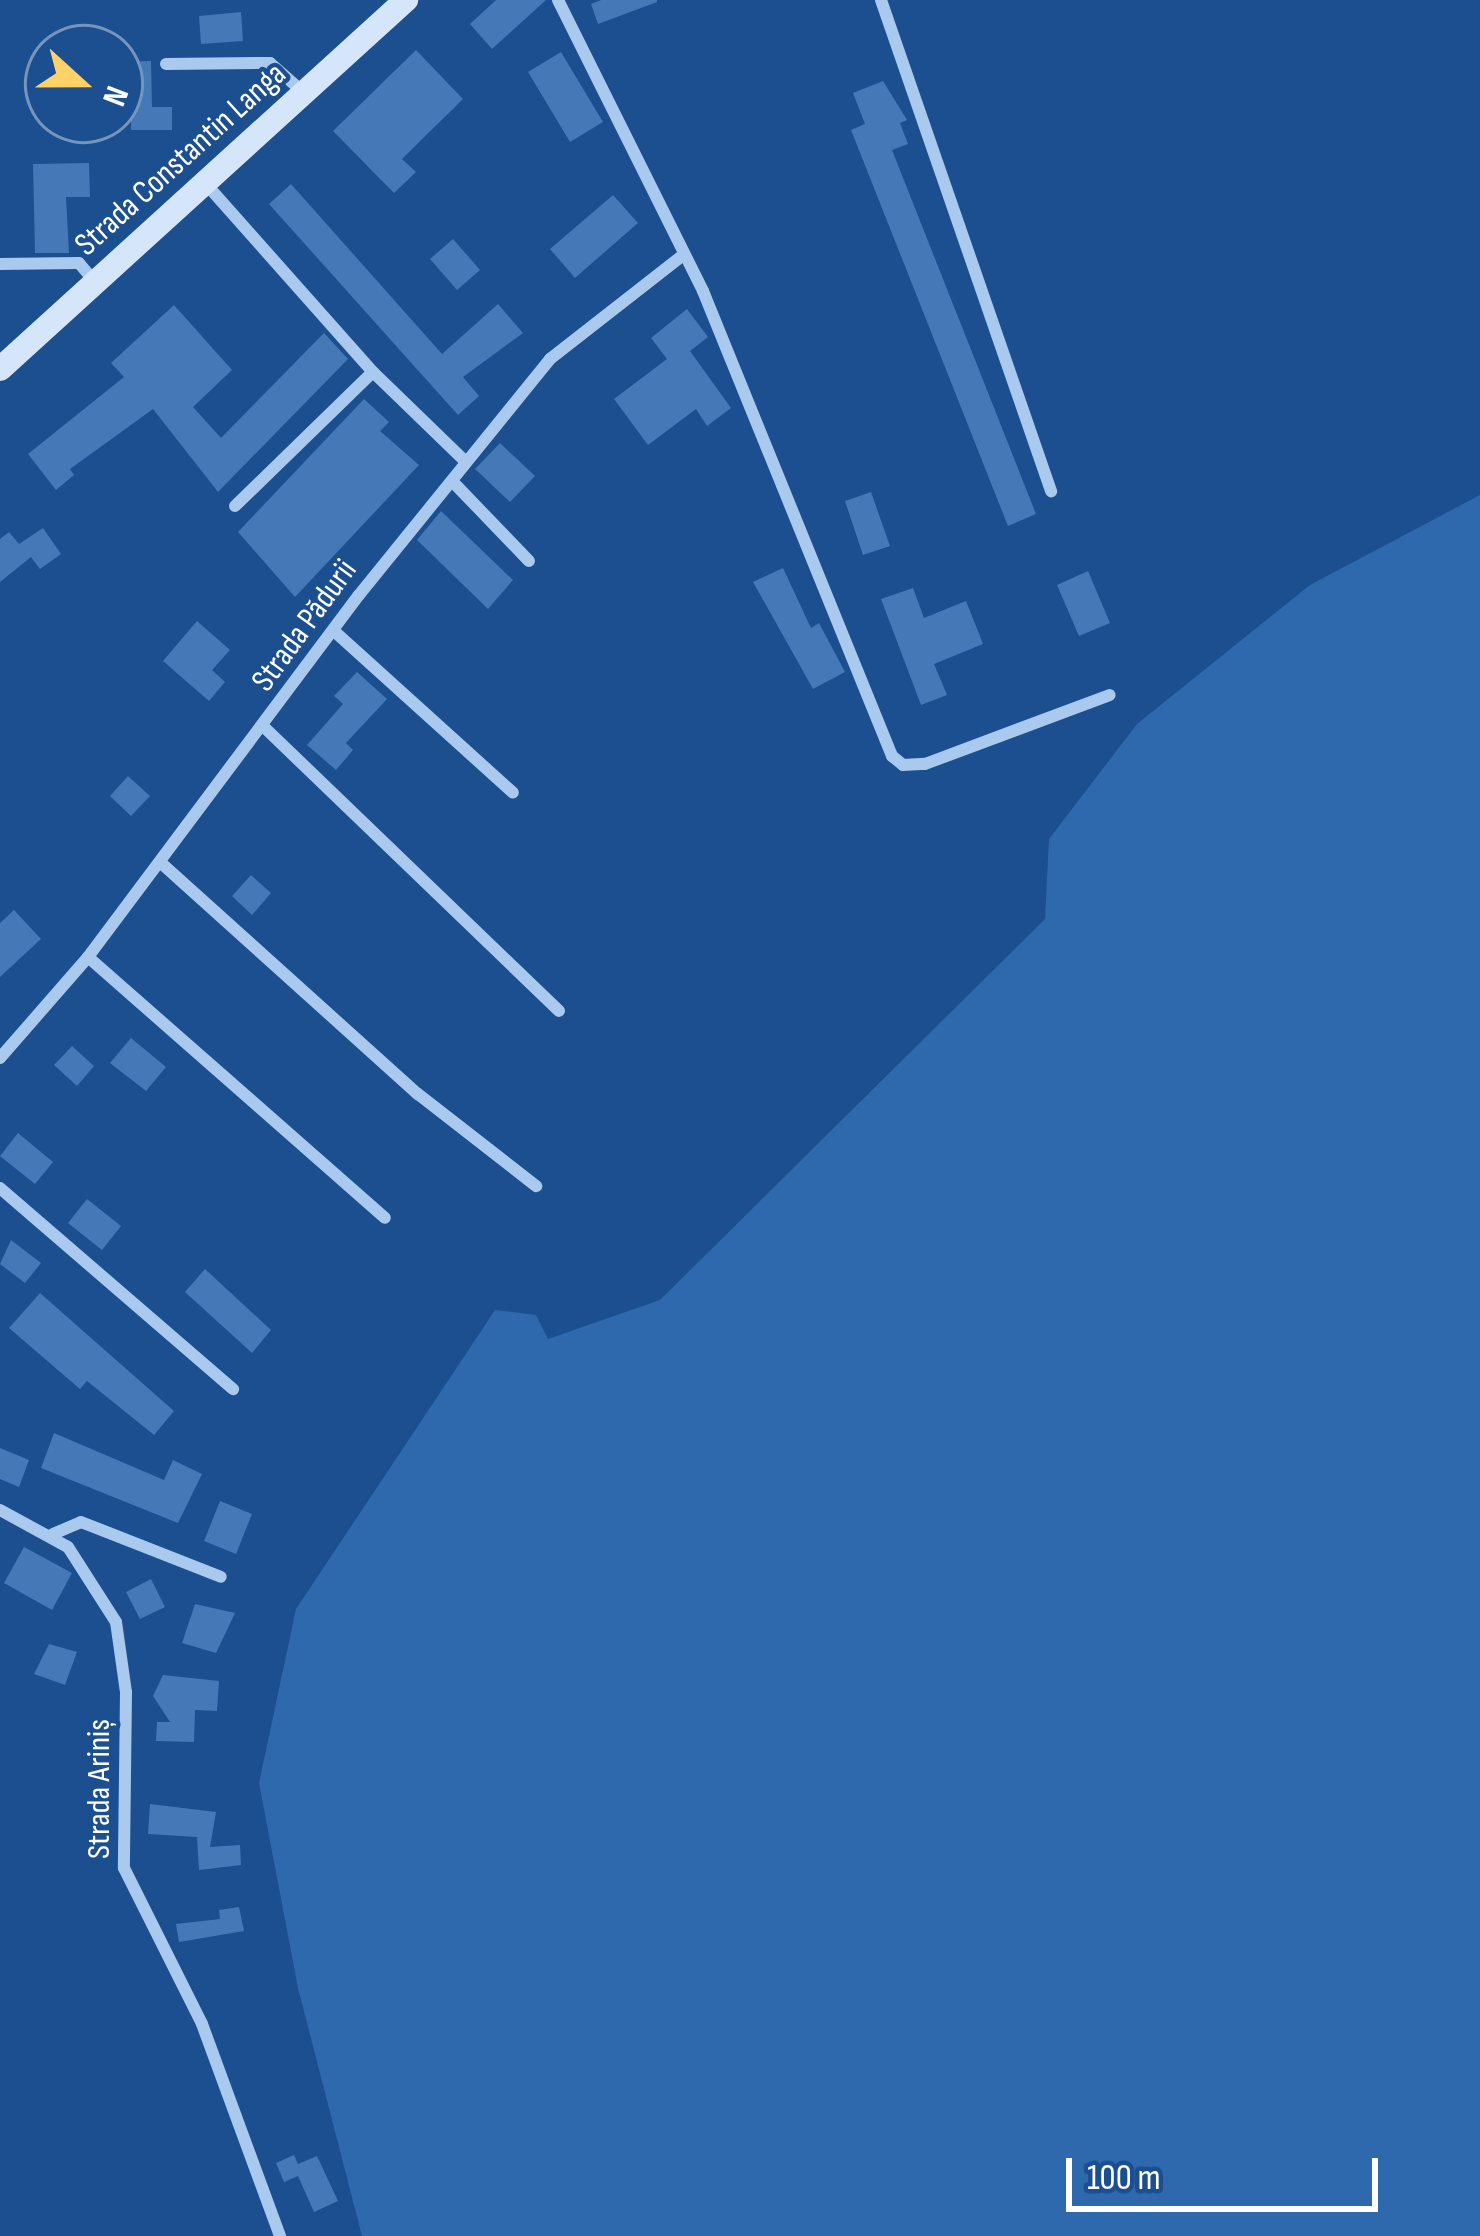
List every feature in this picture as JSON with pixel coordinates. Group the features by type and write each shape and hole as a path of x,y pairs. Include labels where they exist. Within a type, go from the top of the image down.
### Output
{"main road":[{"name":"Strada Constantin Langa","path":"0,369 406,0"}],"street":[{"path":"558,0 683,255 896,761 925,764 1110,695"},
{"path":"880,0 1052,491"},
{"path":"166,64 270,63 304,93"},
{"path":"206,184 373,372 466,462"},
{"name":"Strada Pădurii","path":"0,1058 88,957 334,631 550,359 683,255"},
{"path":"0,264 79,263 96,283"},
{"path":"235,506 373,372"},
{"path":"452,481 529,561"},
{"path":"334,631 514,793"},
{"path":"265,728 559,1011"},
{"path":"160,862 418,1094 536,1186"},
{"path":"88,957 385,1218"},
{"path":"0,1188 233,1389"},
{"name":"Strada Ariniș","path":"0,1510 53,1534 84,1562 119,1638 124,1868 202,2024 280,2236"},
{"path":"53,1534 81,1522 221,1577"}],"shaded area":[{"path":"1480,495 1480,2236 362,2236 298,1988 259,1783 296,1609 495,1310 536,1315 548,1339 660,1300 1045,919 1049,839 1137,724 1310,585"}],"building":[{"path":"496,0 546,0 492,49 470,24"},
{"path":"601,0 657,2 598,24 591,4"},
{"path":"241,12 243,41 201,44 199,16"},
{"path":"416,50 463,99 402,159 416,172 394,193 333,131"},
{"path":"561,52 603,122 570,142 528,72"},
{"path":"144,61 151,61 152,107 172,107 172,130 144,130"},
{"path":"883,81 907,120 900,123 908,144 892,150 1036,514 1008,526 851,130 865,124 853,93"},
{"path":"89,163 90,197 66,197 69,253 35,253 33,164"},
{"path":"291,184 442,354 498,304 523,333 463,377 479,396 458,415 269,204"},
{"path":"613,195 638,223 575,278 550,249"},
{"path":"453,239 480,270 457,290 430,259"},
{"path":"174,305 232,370 193,407 221,438 324,333 348,359 218,492 153,409 70,469 74,475 56,490 28,454 124,377 111,363"},
{"path":"687,309 708,337 690,351 731,408 707,426 696,409 648,445 614,399 667,359 651,338"},
{"path":"364,399 389,422 380,431 419,465 295,597 238,532"},
{"path":"500,443 535,476 510,502 475,469"},
{"path":"871,492 890,546 863,555 845,501"},
{"path":"441,511 513,580 488,609 417,540"},
{"path":"43,528 61,554 40,569 31,557 0,582 0,539 9,532 19,544"},
{"path":"783,568 811,628 819,623 845,672 813,689 753,582"},
{"path":"1088,571 1110,623 1079,636 1057,585"},
{"path":"913,588 924,618 966,601 983,644 934,664 947,695 921,705 881,599"},
{"path":"197,621 230,650 212,670 225,682 209,701 163,661"},
{"path":"357,672 387,699 346,743 353,750 336,770 307,745 343,704 334,696"},
{"path":"128,776 150,796 131,816 110,796"},
{"path":"251,875 271,893 252,915 232,896"},
{"path":"14,910 41,939 0,977 0,923"},
{"path":"131,1038 166,1067 146,1091 110,1063"},
{"path":"72,1046 94,1066 77,1086 54,1065"},
{"path":"18,1133 53,1162 35,1184 0,1156"},
{"path":"87,1199 121,1226 102,1250 68,1223"},
{"path":"11,1240 41,1263 25,1283 0,1264"},
{"path":"205,1269 271,1330 252,1353 185,1292"},
{"path":"40,1293 174,1411 154,1435 87,1381 80,1389 9,1328"},
{"path":"54,1433 164,1480 173,1460 202,1474 178,1523 41,1468"},
{"path":"0,1448 29,1460 19,1487 0,1479"},
{"path":"220,1501 252,1514 236,1554 204,1541"},
{"path":"24,1547 72,1573 52,1610 4,1583"},
{"path":"151,1579 165,1607 140,1619 126,1592"},
{"path":"195,1604 235,1613 216,1653 182,1643"},
{"path":"49,1644 77,1652 65,1685 34,1674"},
{"path":"163,1675 219,1681 217,1711 195,1710 194,1742 156,1741 157,1722 170,1722 153,1696"},
{"path":"150,1804 216,1812 210,1847 240,1845 241,1865 199,1870 197,1837 148,1834"},
{"path":"239,1907 244,1931 179,1942 176,1924 220,1919 219,1910"},
{"path":"294,2155 298,2164 317,2156 338,2201 314,2212 298,2176 284,2182 276,2163"}]}
